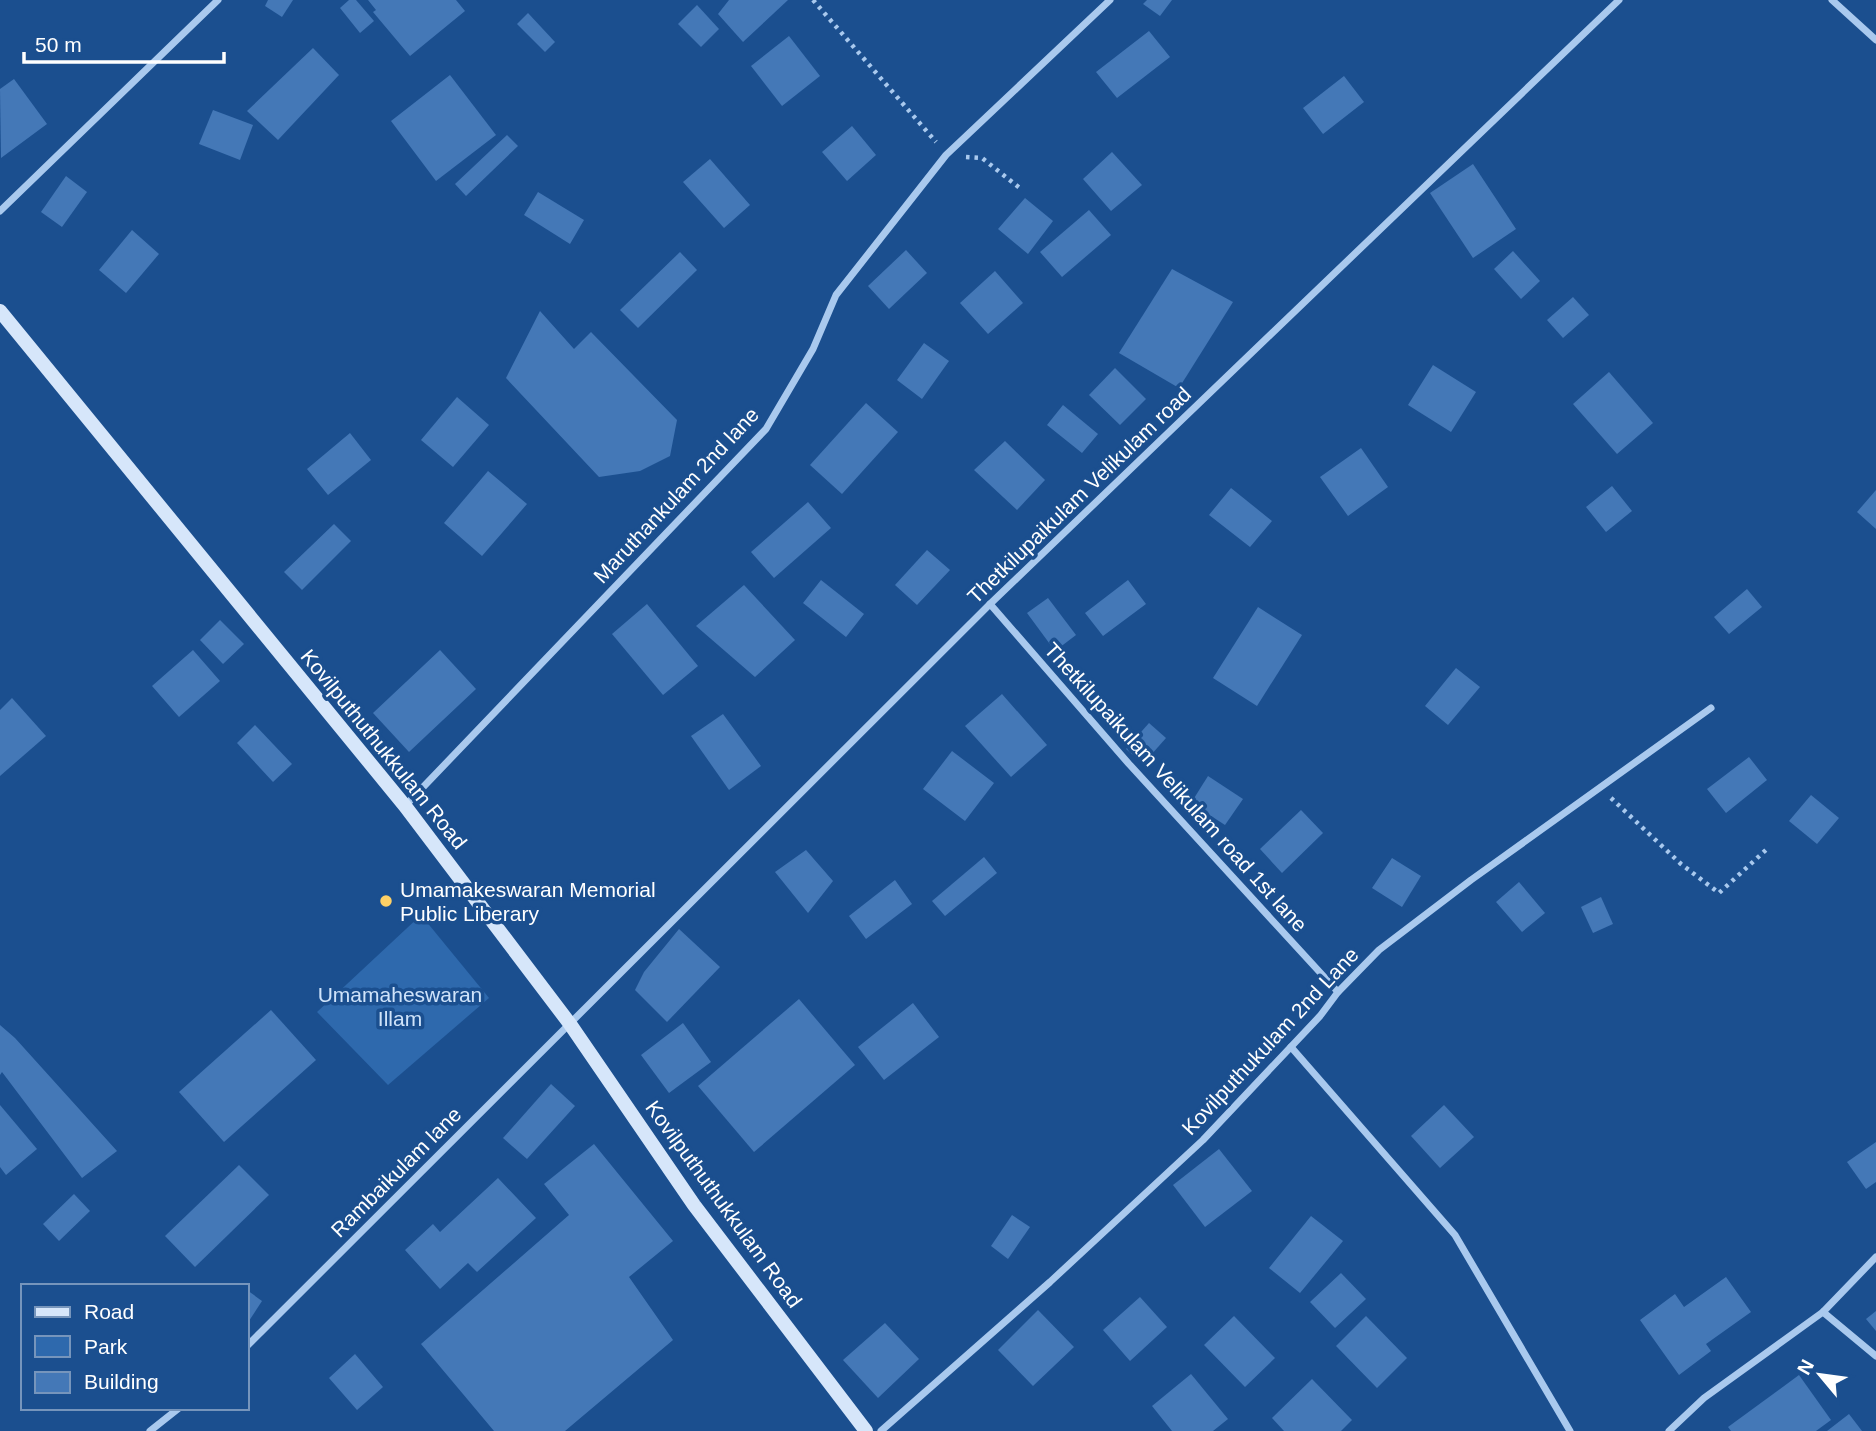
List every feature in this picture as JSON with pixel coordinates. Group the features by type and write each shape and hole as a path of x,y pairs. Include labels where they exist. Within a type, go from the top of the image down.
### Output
{"street":[{"path":"0,211 218,0"},
{"name":"Maruthankulam 2nd lane","path":"405,806 766,429 813,349 836,295 946,155 1110,0"},
{"name":"Thetkilupaikulam Velikulam road","path":"570,1024 990,604 1619,0"},
{"path":"1832,0 1876,40"},
{"name":"Kovilputhuthukkulam Road","path":"0,311 405,806 570,1024 694,1205 866,1431"},
{"name":"Thetkilupaikulam Velikulam road 1st lane","path":"990,604 1129,764 1338,992"},
{"name":"Kovilputhukulam 2nd Lane","path":"881,1431 1050,1282 1203,1140 1379,950 1471,880 1711,708"},
{"name":"Rambaikulam lane","path":"248,1345 570,1024"},
{"path":"1291,1047 1455,1235 1570,1431"},
{"path":"1669,1431 1704,1398 1823,1312 1876,1257"},
{"path":"1823,1312 1876,1356"},
{"path":"149,1431 176,1410"}],"path":[{"path":"813,0 946,155 982,158 1021,189"},
{"path":"1600,787 1681,864 1719,893 1767,849"}],"green space":[{"name":"Umamaheswaran Illam","path":"421,915 489,998 388,1085 317,1012"}],"building":[{"path":"268,0 293,0 282,17 265,6"},
{"path":"349,0 356,0 374,21 360,33 340,8"},
{"path":"368,0 456,0 465,11 410,56 373,12 376,10"},
{"path":"729,0 788,0 743,42 718,14"},
{"path":"1147,0 1172,0 1160,16 1143,4"},
{"path":"697,5 719,29 701,47 678,24"},
{"path":"528,13 555,42 545,52 517,24"},
{"path":"1149,31 1170,57 1117,98 1096,72"},
{"path":"789,36 820,76 782,106 751,66"},
{"path":"313,48 339,75 278,140 247,111"},
{"path":"450,75 496,135 436,181 391,121"},
{"path":"1344,76 1364,102 1323,134 1303,108"},
{"path":"14,79 47,124 1,158 0,89"},
{"path":"213,110 253,125 240,160 199,144"},
{"path":"852,126 876,155 847,181 822,152"},
{"path":"507,135 518,146 466,196 455,184"},
{"path":"1112,152 1142,185 1111,211 1083,179"},
{"path":"710,159 750,205 724,228 683,182"},
{"path":"1473,164 1516,229 1473,258 1430,193"},
{"path":"66,176 87,192 62,227 41,212"},
{"path":"538,192 584,220 570,244 524,215"},
{"path":"1025,198 1053,221 1028,254 998,229"},
{"path":"1089,210 1111,235 1062,277 1040,252"},
{"path":"132,230 159,254 126,293 99,270"},
{"path":"906,250 927,273 889,309 868,286"},
{"path":"1513,251 1540,281 1521,299 1494,269"},
{"path":"680,252 697,270 638,328 620,310"},
{"path":"1172,269 1233,302 1179,388 1119,353"},
{"path":"995,271 1023,303 988,334 960,303"},
{"path":"1573,297 1589,315 1563,338 1547,320"},
{"path":"540,311 574,349 591,332 677,420 670,456 640,471 599,477 506,378"},
{"path":"924,343 949,361 922,399 897,380"},
{"path":"1433,365 1476,392 1451,432 1408,405"},
{"path":"1115,368 1146,399 1120,425 1089,395"},
{"path":"1609,372 1653,423 1617,454 1573,404"},
{"path":"457,397 489,425 453,467 421,440"},
{"path":"866,403 898,432 842,494 810,465"},
{"path":"1063,405 1098,434 1082,453 1047,425"},
{"path":"350,433 371,460 328,495 307,469"},
{"path":"1005,441 1045,480 1017,510 974,470"},
{"path":"1361,448 1388,487 1348,516 1320,477"},
{"path":"488,471 527,504 482,556 444,523"},
{"path":"1612,486 1632,511 1606,532 1586,507"},
{"path":"1231,488 1272,521 1250,547 1209,515"},
{"path":"1876,490 1876,529 1857,512"},
{"path":"808,502 831,528 774,578 751,552"},
{"path":"334,524 351,541 302,590 284,572"},
{"path":"927,550 950,570 917,605 895,585"},
{"path":"821,580 864,614 846,637 803,603"},
{"path":"1128,580 1146,604 1103,636 1085,613"},
{"path":"744,585 795,640 755,677 696,626"},
{"path":"1747,589 1762,607 1729,634 1714,617"},
{"path":"1048,598 1076,635 1055,651 1027,613"},
{"path":"647,604 698,666 663,695 612,634"},
{"path":"1258,607 1302,635 1257,706 1213,678"},
{"path":"220,620 244,644 223,664 200,640"},
{"path":"193,650 220,681 179,717 152,686"},
{"path":"440,650 476,689 409,752 373,713"},
{"path":"1456,668 1480,687 1448,725 1425,706"},
{"path":"1002,694 1047,745 1011,777 965,726"},
{"path":"12,698 46,736 0,776 0,710"},
{"path":"723,714 761,766 729,790 691,736"},
{"path":"1149,723 1166,738 1143,764 1126,749"},
{"path":"255,725 292,764 273,782 237,743"},
{"path":"952,751 994,783 965,821 923,789"},
{"path":"1749,757 1767,780 1726,813 1707,789"},
{"path":"1208,776 1243,799 1225,825 1191,803"},
{"path":"1811,795 1839,818 1817,844 1789,821"},
{"path":"1301,810 1323,833 1282,873 1260,849"},
{"path":"806,850 833,881 808,913 775,872"},
{"path":"984,857 997,873 945,916 932,901"},
{"path":"1392,858 1421,876 1402,907 1372,888"},
{"path":"895,880 912,904 866,939 849,916"},
{"path":"1519,882 1545,913 1522,932 1496,902"},
{"path":"1601,897 1613,924 1593,933 1581,907"},
{"path":"679,929 720,967 667,1022 635,990 644,972"},
{"path":"799,999 855,1065 754,1152 698,1086"},
{"path":"913,1003 939,1037 884,1080 858,1047"},
{"path":"271,1010 316,1060 224,1142 179,1092"},
{"path":"683,1023 711,1062 669,1093 641,1055"},
{"path":"0,1025 15,1038 117,1151 82,1178 2,1072 0,1075"},
{"path":"551,1084 575,1106 527,1159 503,1138"},
{"path":"0,1105 37,1149 6,1175 0,1167"},
{"path":"1444,1105 1474,1137 1440,1168 1411,1136"},
{"path":"1876,1142 1876,1182 1866,1189 1847,1162"},
{"path":"594,1144 673,1241 629,1277 673,1340 565,1431 494,1431 421,1344 569,1215 544,1184"},
{"path":"1219,1149 1252,1191 1205,1227 1173,1185"},
{"path":"239,1165 269,1195 195,1267 165,1236"},
{"path":"498,1178 536,1218 477,1272 468,1263 440,1289 405,1250 433,1224 440,1232"},
{"path":"74,1194 90,1211 59,1241 43,1224"},
{"path":"1012,1215 1030,1227 1008,1259 991,1246"},
{"path":"1311,1216 1343,1241 1300,1293 1269,1268"},
{"path":"1341,1273 1366,1299 1335,1328 1310,1302"},
{"path":"1726,1277 1751,1312 1706,1344 1711,1351 1679,1375 1640,1320 1675,1294 1684,1307"},
{"path":"248,1291 262,1301 248,1322"},
{"path":"1140,1297 1167,1327 1130,1361 1103,1330"},
{"path":"1038,1310 1074,1347 1033,1386 998,1350"},
{"path":"1876,1311 1876,1331 1866,1319"},
{"path":"1234,1316 1275,1358 1245,1387 1204,1345"},
{"path":"1366,1316 1407,1358 1377,1388 1336,1346"},
{"path":"885,1323 919,1359 878,1398 843,1360"},
{"path":"355,1354 383,1387 357,1410 329,1378"},
{"path":"1191,1374 1228,1419 1213,1431 1172,1431 1152,1406"},
{"path":"1799,1375 1831,1420 1816,1431 1731,1431 1728,1427"},
{"path":"1312,1379 1352,1420 1341,1431 1284,1431 1272,1418"},
{"path":"1849,1414 1862,1431 1827,1431"}],"place":[{"name":"Umamakeswaran Memorial Public Liberary","path":"386,901"}]}
